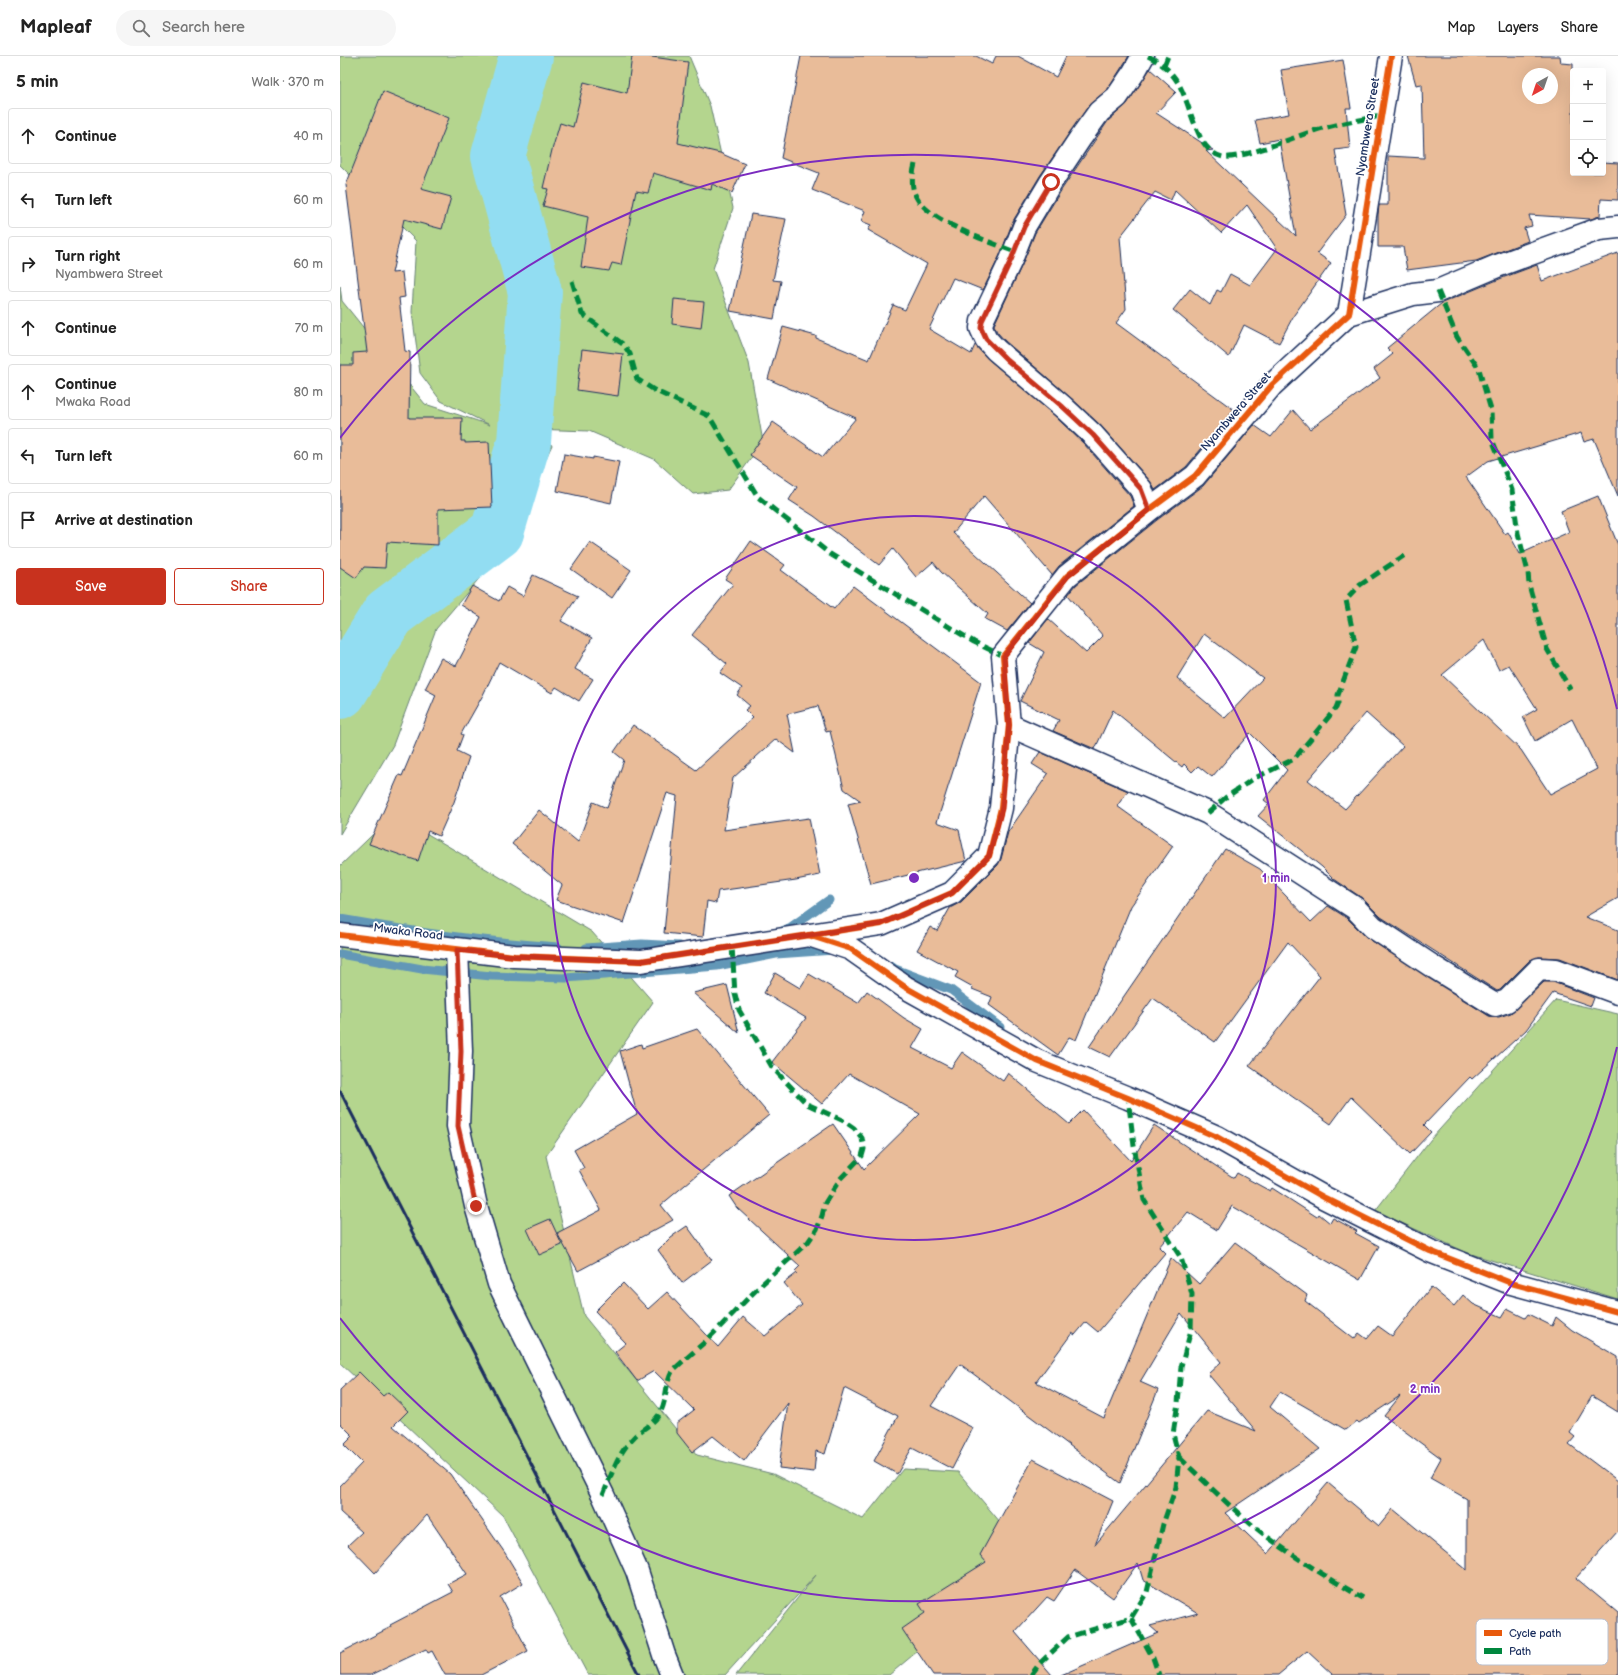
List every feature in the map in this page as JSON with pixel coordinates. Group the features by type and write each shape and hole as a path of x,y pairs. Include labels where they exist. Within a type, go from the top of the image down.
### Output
{"street":[{"path":"1143,56 1134,72 1116,97 1099,112 1081,137 1024,227 1011,260 982,321 981,328 986,339 996,350 1063,407 1093,435 1141,489 1149,510"},
{"name":"Nyambwera Street","path":"1009,725 1004,656 1068,576 1149,510 1195,476 1272,386 1349,314 1391,56"},
{"path":"1349,314 1413,294 1438,292 1497,266 1599,229 1618,227"},
{"path":"1009,725 1208,813 1355,908 1373,926 1432,966 1495,1004 1507,1001 1539,969 1556,970 1618,993"},
{"name":"Mwaka Road","path":"340,935 514,956 641,961 806,934 881,924 952,893 989,856 1002,808 1009,725"},
{"path":"806,934 851,949 905,987 1037,1061 1128,1098 1217,1137 1325,1198 1430,1251 1511,1283 1618,1312"},
{"path":"457,950 461,1051 458,1126 478,1213 499,1284 603,1495 637,1571 664,1655 672,1675"}],"green space":[{"path":"340,56 689,56 710,106 733,208 713,269 749,363 763,442 728,490 693,494 654,459 589,431 503,428 552,445 506,547 436,629 393,745 340,834 340,286 342,301 425,404 490,425 441,401 420,373 412,312 416,241 340,165"},
{"path":"394,814 592,932 653,1002 546,1156 584,1316 697,1455 773,1474 863,1519 903,1469 958,1472 1006,1529 948,1626 889,1675 736,1675 816,1575 725,1675 588,1675 503,1516 340,1363 340,866"},
{"path":"1556,1000 1618,1014 1618,1299 1468,1253 1375,1211 1431,1139"}],"building":[{"path":"632,56 645,56 688,62 678,143 720,153 745,164 732,193 712,184 711,190 653,173 648,193 636,191 621,265 612,263 609,271 581,267 588,217 543,206 548,189 543,188 552,150 560,123 573,127 584,82 627,93"},
{"path":"801,56 976,56 992,64 996,56 1018,56 1056,77 1066,56 1129,56 1108,89 1089,105 1040,176 1013,221 1000,255 983,290 953,278 929,329 971,354 975,345 988,359 1055,416 1084,444 1130,496 1134,506 1059,566 1052,575 984,496 953,533 1030,603 1007,631 985,619 988,614 941,572 933,562 916,577 893,549 879,565 814,516 789,500 797,487 750,455 773,422 823,457 856,418 768,379 783,327 816,336 816,338 869,360 893,305 905,310 927,264 868,230 871,225 861,221 865,211 812,190 819,173 781,158"},
{"path":"1408,56 1560,56 1561,63 1573,64 1573,68 1570,68 1570,176 1606,176 1606,162 1618,163 1618,200 1601,199 1600,216 1591,219 1529,215 1532,226 1524,228 1528,241 1476,261 1407,270 1403,247 1378,247 1378,215 1379,205 1388,205 1388,156 1424,158 1422,84 1416,85"},
{"path":"1343,60 1351,108 1346,108 1350,148 1335,150 1346,215 1317,253 1331,263 1294,315 1279,343 1244,325 1229,357 1173,310 1190,289 1210,305 1217,290 1221,292 1230,274 1250,285 1277,249 1247,205 1221,233 1175,190 1171,200 1155,192 1120,237 1126,309 1116,323 1234,410 1186,467 1155,490 1150,481 1102,427 1005,341 997,332 994,325 1035,233 1062,189 1108,121 1127,104 1150,69 1176,92 1156,113 1213,150 1206,151 1296,236 1279,139 1260,143 1255,120 1289,114 1281,70"},
{"path":"383,91 449,118 421,189 451,197 442,229 404,219 392,273 402,272 405,297 399,298 405,351 410,352 409,418 462,418 461,441 465,441 465,443 489,442 492,507 438,509 438,545 387,542 385,568 364,567 356,578 340,567 340,365 353,365 353,353 367,352 346,185"},
{"path":"751,214 786,219 773,280 781,281 774,319 730,311"},
{"path":"1618,253 1618,496 1594,439 1584,442 1581,433 1488,461 1466,477 1505,534 1508,532 1520,554 1569,532 1561,511 1598,496 1618,545 1618,898 1585,917 1618,930 1618,980 1560,958 1539,957 1530,960 1500,990 1497,991 1381,917 1362,898 1334,879 1322,867 1258,816 1269,804 1264,800 1287,770 1250,733 1212,777 1198,766 1192,772 1184,764 1182,767 1113,710 1095,749 1053,731 1059,720 1020,701 1044,652 1029,643 1048,619 1086,653 1103,636 1068,595 1076,585 1157,520 1203,486 1254,425 1271,437 1293,410 1310,429 1380,378 1374,369 1393,354 1387,348 1442,303 1537,265 1542,281","holes":["1204,634 1263,678 1225,718 1177,678","1484,640 1499,670 1509,665 1537,709 1523,717 1535,741 1572,719 1597,769 1550,794 1521,750 1442,675","1366,713 1403,746 1345,809 1308,780"]},
{"path":"674,299 704,302 701,328 672,324"},
{"path":"582,349 623,354 618,396 577,390"},
{"path":"564,454 593,459 593,457 619,462 611,503 557,491"},
{"path":"751,541 785,565 781,570 834,609 853,586 981,682 937,822 959,830 966,861 871,884 848,804 861,801 844,789 830,731 826,732 818,706 787,714 795,753 776,739 733,778 724,830 809,818 820,875 796,880 718,891 716,903 707,901 703,937 664,933 677,796 667,793 624,923 556,900 562,885 512,844 539,810 578,842 593,802 607,808 624,760 614,752 633,725 696,770 753,718 745,710 750,706 737,695 742,688 720,673 727,664 692,635 733,584 725,579"},
{"path":"590,542 631,570 612,598 571,569"},
{"path":"533,575 578,596 561,621 592,638 575,669 593,679 579,701 556,687 552,693 499,662 483,695 461,734 463,735 457,751 469,757 454,802 439,836 428,831 418,861 369,844 399,775 402,776 436,695 425,689 441,658 456,666 481,617 461,605 472,586 499,601 507,587 523,596"},
{"path":"1040,752 1128,791 1117,806 1173,846 1131,906 1076,1040 1069,1037 1058,1055 989,1005 992,997 972,989 973,987 955,977 958,972 917,950 930,927 937,931 950,908 961,902 998,865 1008,832 1048,774 1032,764"},
{"path":"1225,849 1260,869 1311,922 1328,906 1347,918 1366,937 1489,1016 1499,1017 1511,1013 1544,982 1553,982 1594,998 1591,1006 1553,993 1526,1030 1472,1079 1470,1077 1424,1125 1431,1132 1410,1154 1351,1097 1331,1124 1249,1066 1320,976 1288,942 1215,1042 1153,998 1110,1057 1089,1047"},
{"path":"775,973 800,988 809,974 858,1003 867,991 904,1018 923,1029 912,1048 951,1068 962,1052 1003,1081 1008,1073 1069,1124 1083,1110 1131,1161 1154,1125 1234,1178 1237,1173 1270,1191 1272,1188 1317,1217 1319,1214 1330,1223 1333,1218 1357,1231 1355,1233 1379,1246 1360,1280 1232,1206 1217,1230 1188,1212 1159,1247 1165,1253 1098,1332 1086,1322 1075,1335 1072,1333 1036,1382 1104,1418 1171,1258 1199,1284 1235,1242 1307,1295 1305,1301 1354,1339 1359,1333 1367,1339 1378,1326 1392,1336 1431,1287 1454,1306 1463,1295 1473,1304 1502,1317 1507,1309 1525,1318 1528,1314 1552,1326 1556,1317 1572,1330 1618,1357 1618,1412 1592,1396 1570,1433 1575,1437 1569,1444 1618,1481 1618,1531 1576,1578 1618,1613 1618,1675 1333,1675 1307,1651 1278,1675 1061,1675 1158,1633 1150,1626 1198,1613 1143,1580 1138,1563 1113,1598 1075,1570 1054,1601 1047,1597 1015,1632 1052,1675 933,1675 902,1629 925,1613 919,1604 986,1562 980,1555 1033,1459 1113,1501 1095,1545 1207,1411 1256,1431 1208,1374 1221,1362 1181,1313 1140,1382 1158,1390 1120,1483 960,1364 931,1406 973,1428 952,1469 912,1448 897,1474 874,1461 898,1416 844,1388 825,1454 816,1451 814,1472 779,1468 788,1403 744,1461 713,1436 692,1452 677,1433 677,1423 694,1410 654,1371 637,1381 615,1352 626,1343 595,1311 623,1283 648,1309 667,1292 718,1347 743,1317 765,1336 802,1305 784,1283 797,1273 795,1271 800,1266 737,1208 729,1196 833,1124 864,1169 920,1114 849,1074 822,1104 772,1062 806,1018 764,993","holes":["1280,1392 1346,1430 1357,1421 1359,1423 1400,1396 1384,1416 1441,1458 1430,1478 1467,1499 1467,1570 1393,1509 1379,1526 1328,1483 1268,1554 1225,1513 1320,1449 1270,1407"]},
{"path":"727,985 739,1033 693,993"},
{"path":"697,1029 769,1115 661,1205 673,1220 578,1271 557,1233 601,1210 579,1170 584,1168 574,1150 637,1114 620,1051 641,1044 642,1048"},
{"path":"550,1219 562,1245 539,1255 527,1229"},
{"path":"687,1226 712,1260 682,1283 658,1250 671,1237"},
{"path":"359,1372 383,1396 388,1392 408,1411 393,1426 450,1474 505,1553 523,1583 500,1597 528,1651 481,1675 445,1675 432,1651 428,1653 426,1649 371,1675 340,1675 340,1653 391,1627 390,1625 453,1592 448,1584 467,1574 427,1515 375,1573 348,1545 362,1532 340,1512 340,1486 362,1463 344,1445 353,1436 340,1423 340,1390"}],"waterway":[{"path":"340,692 388,614 497,532 524,442 535,292 498,156 526,56"},
{"path":"780,932 791,927 829,900"},
{"path":"340,919 448,936 558,947"},
{"path":"586,948 642,944 679,946"},
{"path":"340,954 422,969 491,976 566,978 717,966 776,954 834,950"},
{"path":"891,966 895,969 951,990 1000,1027"}],"railway":[{"path":"340,1091 639,1675"}],"marked path":[{"path":"1148,56 1158,62 1173,75 1182,91 1200,137 1212,152 1223,157 1242,155 1316,130 1381,116"},
{"path":"1164,66 1168,56"},
{"path":"915,164 913,178 915,196 926,208 949,224 1015,252"},
{"path":"572,281 582,314 624,345 630,354 637,379 654,390 709,416 758,497 830,554 974,642 1003,656"},
{"path":"1438,291 1457,337 1479,369 1491,410 1492,439 1512,490 1518,533 1528,572 1529,585 1547,649 1570,689"},
{"path":"1208,813 1225,798 1253,779 1294,759 1336,708 1338,703 1338,695 1356,647 1346,600 1360,585 1408,553"},
{"path":"603,1495 615,1465 623,1451 636,1435 649,1425 661,1411 668,1381 673,1370 706,1341 760,1286 808,1242 817,1229 825,1203 840,1179 862,1156 864,1149 862,1138 854,1128 844,1121 807,1104 772,1067 739,1010 735,994 732,946"},
{"path":"1031,1675 1040,1663 1068,1637 1131,1618 1147,1592 1163,1524 1176,1487 1179,1457 1173,1434 1178,1403 1181,1367 1191,1330 1192,1294 1181,1258 1144,1200 1134,1146 1128,1098"},
{"path":"1179,1457 1251,1524 1277,1544 1363,1598"},
{"path":"1131,1618 1153,1658 1159,1675"}],"cycle path":[{"path":"340,935 514,956 641,961 881,924 952,893 989,856 1001,808 1009,725 1003,656 1067,576 1149,510 1195,476 1272,385 1349,314 1391,56"},
{"path":"808,935 851,949 905,987 1037,1061 1128,1098 1217,1137 1325,1198 1430,1251 1511,1283 1618,1312"}],"route":[{"path":"476,1206 458,1126 461,1051 457,950 514,956 641,961 806,934 881,924 952,893 989,856 1002,808 1009,725 1004,656 1068,576 1149,510 1141,489 1093,435 1063,407 996,350 986,339 981,328 982,321 1011,260 1024,227 1051,182"}]}
